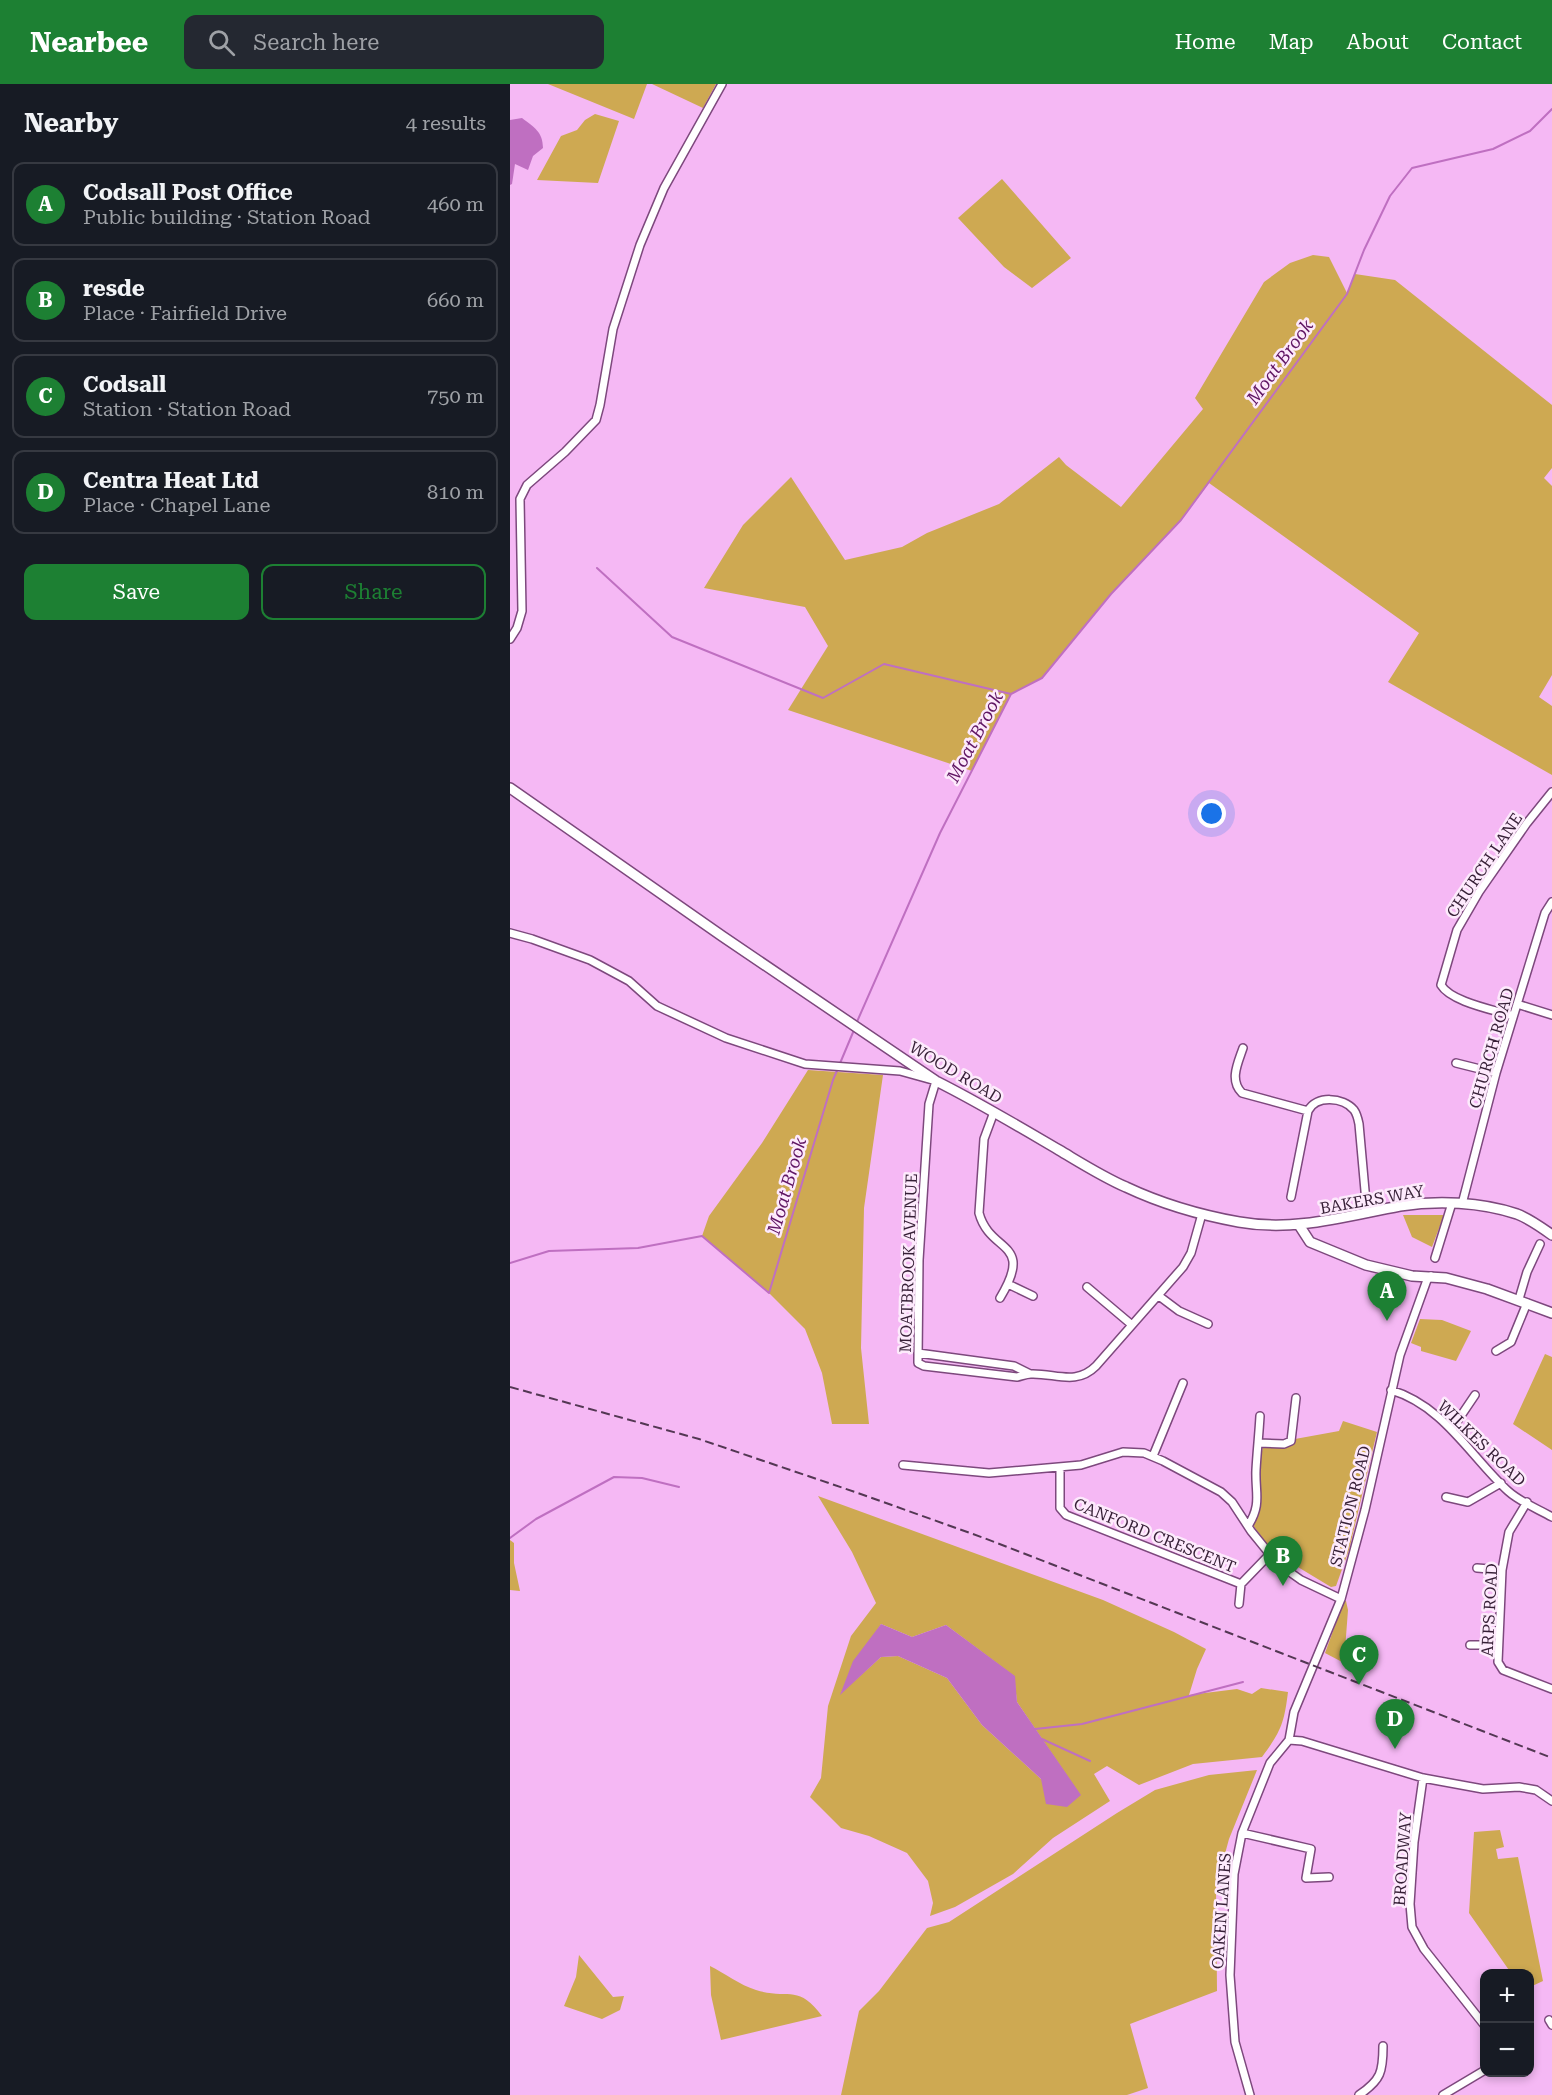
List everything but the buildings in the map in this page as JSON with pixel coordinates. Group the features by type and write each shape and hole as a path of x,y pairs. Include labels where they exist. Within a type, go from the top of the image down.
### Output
{"street":[{"path":"510,639 517,628 522,611 520,499 527,485 565,452 596,420 613,329 640,245 664,188 722,84"},
{"name":"WOOD ROAD","path":"510,788 722,936 936,1081 1125,1187 1202,1214 1249,1223 1299,1225"},
{"name":"CHURCH LANE","path":"1513,1016 1471,1003 1448,993 1441,985 1457,930 1493,872 1552,792"},
{"name":"CHURCH ROAD","path":"1435,1258 1457,1204 1545,913 1552,902"},
{"path":"510,933 590,960 629,981 657,1006 726,1038 805,1064 900,1071 936,1081"},
{"path":"1517,1004 1552,1015"},
{"path":"1243,1048 1235,1073 1238,1088 1249,1095 1308,1111"},
{"path":"1456,1063 1496,1073"},
{"name":"MOATBROOK AVENUE","path":"936,1081 929,1104 927,1131 919,1260 918,1363 924,1366 1012,1377 1030,1374 1071,1378 1084,1375 1096,1366 1187,1261 1202,1214"},
{"path":"1291,1197 1308,1111 1313,1104 1323,1099 1345,1104 1355,1111 1359,1124 1367,1213"},
{"path":"994,1112 984,1139 979,1213 982,1224 1009,1250 1013,1257 1013,1270 1000,1298"},
{"name":"BAKERS WAY","path":"1299,1225 1417,1204 1457,1204 1517,1214 1552,1235"},
{"path":"1299,1225 1310,1242 1366,1265 1412,1276 1431,1276 1454,1280 1523,1301 1552,1313"},
{"path":"1496,1351 1511,1342 1523,1301 1527,1272 1540,1244"},
{"name":"STATION ROAD","path":"1288,1740 1294,1712 1341,1599 1365,1510 1391,1390 1427,1280 1431,1276"},
{"path":"1008,1284 1033,1296"},
{"path":"1087,1287 1132,1325"},
{"path":"1159,1296 1179,1311 1208,1324"},
{"path":"918,1353 1014,1365 1030,1374"},
{"path":"1153,1456 1183,1383"},
{"name":"WILKES ROAD","path":"1391,1390 1411,1398 1432,1412 1452,1429 1510,1493 1552,1517"},
{"path":"1452,1429 1475,1395"},
{"path":"1259,1443 1284,1444 1291,1441 1296,1398"},
{"path":"1248,1526 1258,1501 1256,1470 1260,1416"},
{"path":"903,1465 988,1473 1060,1468 1094,1462 1123,1452 1137,1452 1153,1456 1221,1492 1232,1502 1270,1554 1290,1573 1341,1599"},
{"name":"CANFORD CRESCENT","path":"1060,1468 1060,1508 1066,1515 1241,1584 1270,1554"},
{"path":"1446,1497 1468,1502 1501,1483"},
{"name":"ARPS ROAD","path":"1527,1502 1509,1532 1502,1570 1498,1662 1503,1670 1552,1689"},
{"path":"1478,1568 1502,1570"},
{"path":"1239,1604 1241,1584"},
{"path":"1470,1645 1498,1645"},
{"path":"1288,1740 1302,1742 1424,1778 1483,1790 1520,1786 1536,1790 1552,1802"},
{"name":"OAKEN LANES","path":"1250,2095 1235,2042 1230,1975 1234,1874 1242,1833 1270,1763 1288,1740"},
{"name":"BROADWAY","path":"1424,1778 1414,1842 1410,1904 1412,1927 1424,1949 1483,2023"},
{"path":"1242,1833 1311,1849 1306,1878 1329,1877"},
{"path":"1359,2095 1369,2088 1383,2069 1383,2046"},
{"path":"1443,2095 1480,2073"}],"shaded area":[{"path":"548,84 647,84 634,119"},
{"path":"652,84 716,84 703,108"},
{"path":"595,114 619,121 598,183 537,180 561,136 577,130 585,120"},
{"path":"522,118 540,134 543,148 533,156 528,170 515,164 510,185 510,120"},
{"path":"1002,179 1071,258 1032,288 1004,267 958,218"},
{"path":"1313,255 1329,257 1347,293 1355,274 1395,280 1552,405 1552,468 1544,478 1552,486 1552,675 1539,697 1552,706 1552,775 1388,682 1419,633 1209,483 1181,520 1111,594 1042,678 1011,694 972,771 788,710 828,646 805,607 704,588 743,525 791,477 845,560 902,547 927,533 999,504 1059,457 1066,465 1121,507 1203,409 1195,398 1264,282 1290,263"},
{"path":"808,1070 883,1075 864,1208 861,1348 869,1424 832,1424 822,1373 805,1329 769,1293 702,1236 709,1216 762,1143"},
{"path":"1403,1215 1444,1215 1432,1247 1412,1237"},
{"path":"1420,1319 1442,1320 1471,1331 1456,1361 1421,1351 1421,1347 1411,1343"},
{"path":"1545,1354 1552,1357 1552,1450 1513,1424"},
{"path":"1343,1421 1377,1432 1349,1550 1336,1586 1331,1587 1273,1552 1252,1524 1259,1504 1259,1470 1263,1445 1291,1444 1295,1439 1339,1431"},
{"path":"818,1496 1103,1600 1174,1632 1206,1649 1189,1695 1237,1689 1252,1694 1261,1688 1288,1692 1281,1727 1262,1757 1193,1764 1139,1785 1107,1766 1094,1774 1110,1801 1053,1838 1013,1874 955,1907 930,1916 933,1903 928,1881 907,1853 869,1836 841,1828 810,1797 821,1778 828,1706 851,1636 876,1603 852,1552","holes":["881,1624 912,1637 946,1625 1014,1676 1017,1702 1080,1795 1041,1779 982,1725 947,1678 898,1656 881,1657 841,1693"]},
{"path":"510,1540 514,1543 514,1563 520,1591 510,1590"},
{"path":"1344,1601 1346,1601 1348,1610 1344,1663 1325,1653"},
{"path":"881,1624 912,1637 946,1625 1015,1676 1017,1702 1081,1795 1067,1807 1046,1804 1041,1779 982,1725 947,1678 898,1656 881,1657 840,1695 853,1661"},
{"path":"1257,1770 1229,1839 1216,1887 1217,1991 1130,2024 1148,2088 1127,2095 841,2095 859,2011 879,1991 927,1928 949,1922 1155,1790 1209,1775"},
{"path":"1500,1830 1504,1847 1496,1849 1498,1859 1518,1857 1543,1981 1534,1985 1534,1969 1508,1969 1469,1913 1474,1832"},
{"path":"579,1955 613,1997 624,1996 620,2010 602,2019 564,2006 576,1977"},
{"path":"710,1966 756,1990 792,1994 806,1999 822,2016 721,2040 711,1995"}],"waterway":[{"name":"Moat Brook","path":"856,1024 940,833 1011,694 1042,678 1111,594 1181,520 1347,294 1364,250 1390,196 1412,168 1493,149 1530,131 1552,109"},
{"path":"597,568 672,637 823,698 884,664 1011,694"},
{"name":"Moat Brook","path":"510,1263 549,1251 638,1248 702,1236 769,1293 833,1080 854,1030"},
{"path":"510,1538 536,1519 614,1477 642,1478 679,1487"},
{"path":"1035,1729 1082,1724 1243,1682"},
{"path":"1042,1739 1090,1761"}],"railway":[{"path":"510,1387 699,1439 858,1493 984,1538 1552,1758"}],"place":[{"name":"Codsall Post Office","path":"1387,1321"},
{"name":"resde","path":"1283,1586"},
{"name":"Codsall","path":"1359,1685"},
{"name":"Centra Heat Ltd","path":"1395,1749"}]}
